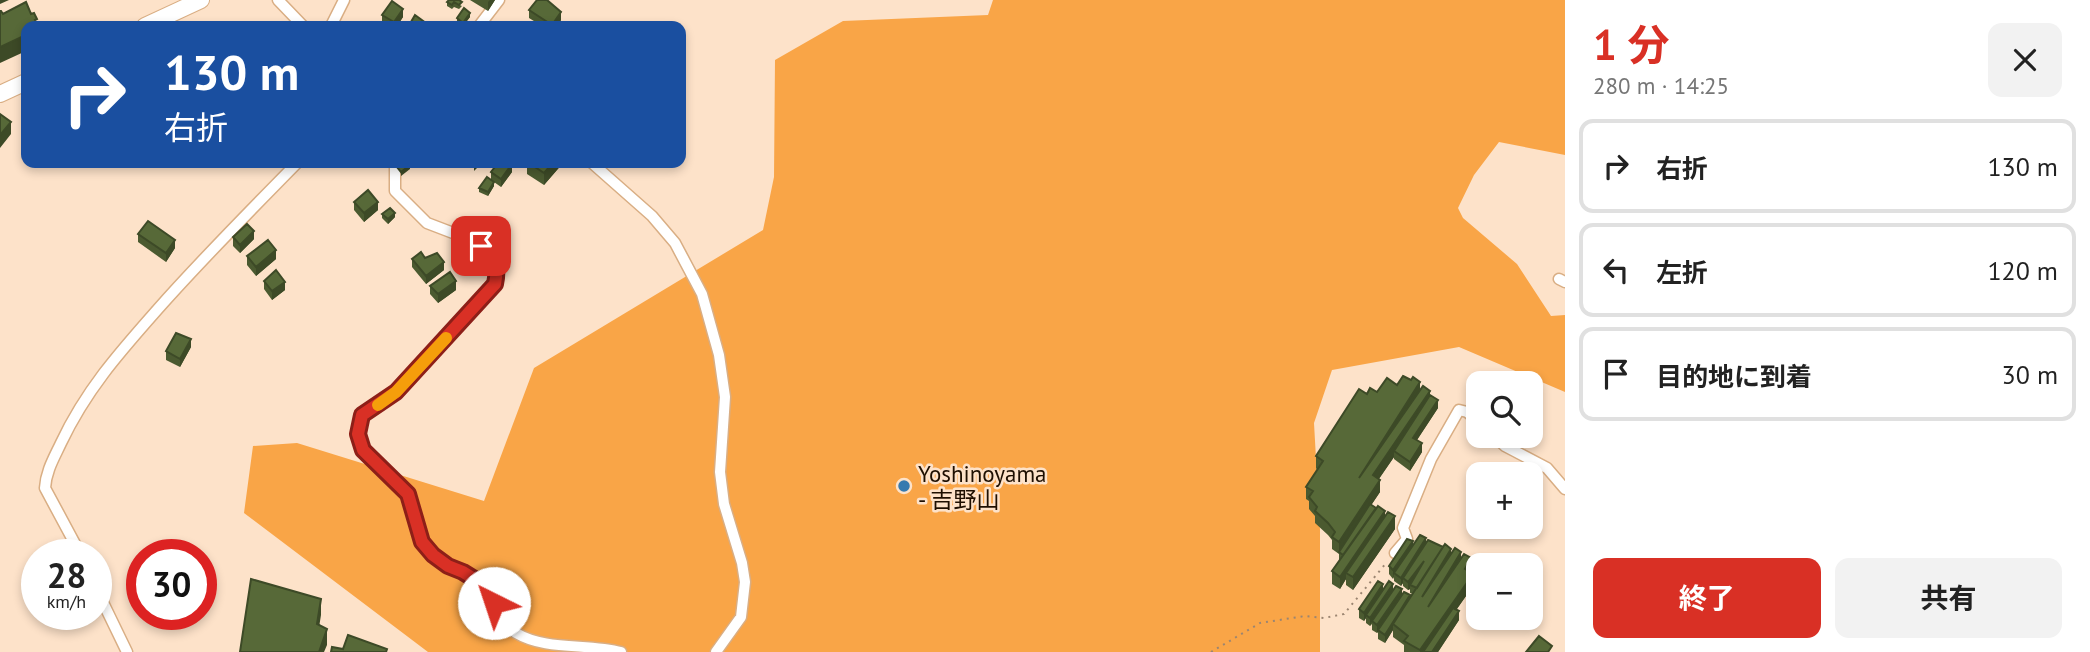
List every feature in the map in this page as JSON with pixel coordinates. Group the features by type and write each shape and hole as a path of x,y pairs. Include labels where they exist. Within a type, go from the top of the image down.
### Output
{"main road":[{"path":"156,21 201,0"},
{"path":"0,94 21,84"}],"street":[{"path":"278,0 298,21"},
{"path":"334,21 344,0"},
{"path":"483,21 499,0"},
{"path":"73,539 46,488 46,478 75,413 110,362 186,277 292,168"},
{"path":"395,168 395,191 427,223 481,246 493,258 498,269 495,284 396,392 362,415 358,434 363,450 408,494 422,542 448,566 487,587 501,618 515,633 539,642 621,652"},
{"path":"598,168 652,216 675,243 702,294 719,355 725,397 720,472 724,504 745,582 741,617 716,652"},
{"path":"1395,553 1407,539 1403,528 1431,459 1459,410 1466,412"},
{"path":"1508,448 1547,468 1565,489"},
{"path":"112,621 127,652"}],"path":[{"path":"1211,652 1260,623 1305,616 1324,618 1344,614 1395,553"}],"shaded area":[{"path":"993,0 1565,0 1565,155 1499,142 1474,175 1458,208 1463,218 1517,264 1551,316 1565,315 1565,392 1543,383 1543,371 1516,371 1459,347 1332,370 1314,423 1320,530 1320,652 428,652 244,513 253,446 297,443 484,501 534,368 763,230 774,177 775,60 843,21 988,15"}],"building":[{"path":"449,0 462,2 459,5 454,2 452,5 447,2"},
{"path":"537,0 547,0 561,12 555,21 546,21 529,10"},
{"path":"392,1 403,9 395,21 382,15"},
{"path":"26,2 31,14 34,13 37,19 21,21 21,37 0,47 0,11 3,14"},
{"path":"464,8 470,13 464,21 457,18"},
{"path":"415,15 423,21 412,21"},
{"path":"0,114 11,122 0,135"},
{"path":"494,168 509,168 501,179 491,172"},
{"path":"487,177 494,182 488,192 479,188"},
{"path":"368,190 378,202 364,213 354,202"},
{"path":"390,208 395,213 388,219 382,214"},
{"path":"148,221 175,240 166,253 138,234"},
{"path":"247,224 254,231 240,245 233,237"},
{"path":"268,240 276,250 256,267 247,256"},
{"path":"421,252 425,258 437,253 444,262 426,276 412,259"},
{"path":"276,270 285,282 272,291 264,281"},
{"path":"450,272 456,281 438,294 430,286"},
{"path":"176,333 191,339 180,359 166,351"},
{"path":"1403,376 1411,380 1413,377 1420,382 1359,478 1423,386 1430,391 1373,475 1380,480 1339,542 1332,537 1335,532 1315,511 1317,507 1309,497 1313,491 1306,487 1323,461 1316,456 1359,389 1367,394 1370,388 1377,392 1387,378 1397,385"},
{"path":"1430,395 1438,400 1413,438 1422,443 1410,462 1394,451"},
{"path":"1370,504 1376,508 1343,555 1339,552"},
{"path":"1378,506 1385,511 1340,577 1332,571"},
{"path":"1388,512 1395,516 1353,577 1346,573"},
{"path":"1420,535 1426,538 1401,578 1394,573"},
{"path":"1407,539 1413,541 1393,570 1389,566"},
{"path":"1428,540 1443,547 1417,588 1410,585 1424,561 1408,582 1403,578"},
{"path":"1445,544 1451,549 1422,597 1455,548 1461,552 1428,607 1464,554 1466,555 1466,584 1420,650 1404,641 1408,636 1393,624"},
{"path":"251,579 321,599 317,624 327,629 319,652 240,652"},
{"path":"1378,581 1383,584 1364,613 1359,609"},
{"path":"1389,581 1393,584 1370,618 1366,615"},
{"path":"1396,586 1402,589 1377,625 1372,621"},
{"path":"1404,592 1410,595 1385,635 1378,630"},
{"path":"1453,608 1459,611 1432,652 1423,652"},
{"path":"348,635 387,649 386,652 331,652 332,647 343,649"},
{"path":"1539,636 1552,646 1548,652 1526,652"}],"slow traffic":[{"path":"378,405 396,392 446,338"}],"place":[{"name":"Yoshinoyama - 吉野山","path":"904,486"}],"route":[{"path":"481,246 493,258 498,269 495,284 396,392 362,415 358,434 363,450 408,494 422,542 448,566 487,587 494,603"}]}
